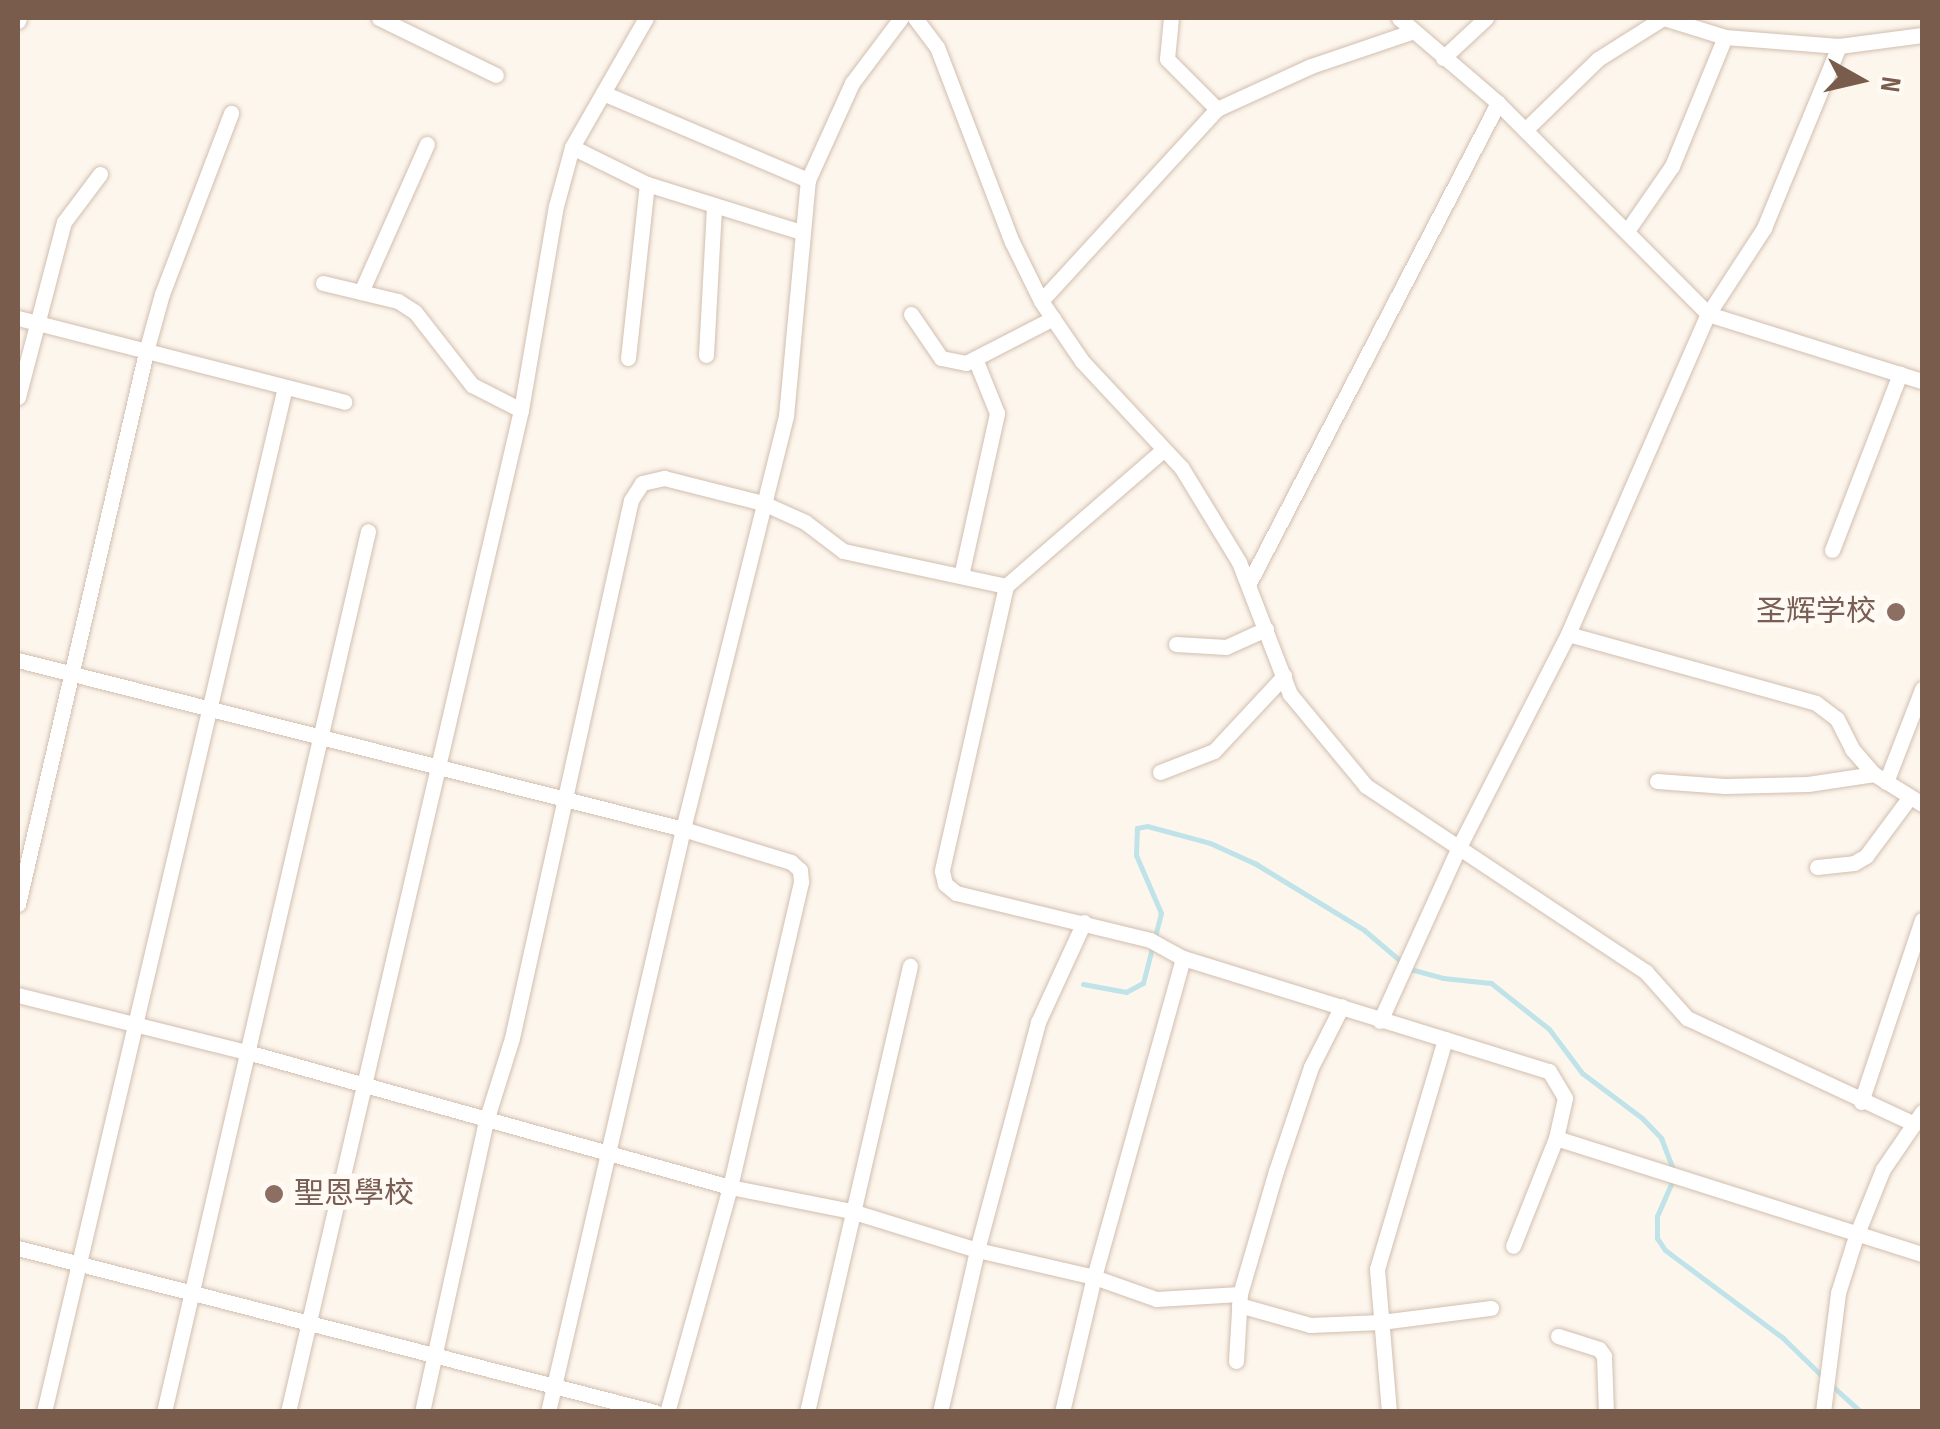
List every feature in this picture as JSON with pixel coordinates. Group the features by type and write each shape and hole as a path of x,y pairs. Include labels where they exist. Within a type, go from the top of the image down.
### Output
{"street":[{"path":"379,18 496,75"},
{"path":"288,1412 521,410 556,206 572,147 646,18"},
{"path":"548,1412 683,829 786,416 808,180 852,83 901,18"},
{"path":"915,18 937,46 1012,242 1042,301 1082,362 1181,467 1249,584 1290,694 1366,786 1646,972 1687,1018 1862,1102 1918,1118 1884,1169 1856,1236 1838,1293 1823,1407"},
{"path":"1171,18 1167,59 1216,109"},
{"path":"1398,18 1498,103 1708,314 1922,380"},
{"path":"1443,58 1486,18"},
{"path":"1526,130 1598,59 1663,18 1724,37 1839,46 1922,35"},
{"path":"1042,301 1216,109 1311,66 1411,32"},
{"path":"1627,231 1672,166 1724,37"},
{"path":"1380,1021 1460,847 1568,634 1708,314 1764,228 1839,46"},
{"path":"603,93 808,180"},
{"path":"1249,584 1498,103"},
{"path":"18,904 147,348 162,294 231,113"},
{"path":"361,292 427,144"},
{"path":"572,147 647,184 801,232"},
{"path":"18,397 64,222 100,174"},
{"path":"628,358 647,184"},
{"path":"706,355 714,205"},
{"path":"323,283 398,301 415,312 472,385 521,410"},
{"path":"911,314 942,358 976,361 1053,318"},
{"path":"18,318 147,348 344,402"},
{"path":"960,576 996,413 976,361"},
{"path":"1832,550 1900,374"},
{"path":"44,1412 285,387"},
{"path":"1164,450 1006,586 942,871 945,884 956,892 1150,940 1183,958 1549,1071 1565,1098 1556,1138 1513,1246"},
{"path":"422,1412 486,1121 512,1038 631,500 642,483 664,478 763,503 806,522 843,552 1006,586"},
{"path":"164,1412 368,531"},
{"path":"1176,644 1226,647 1266,629"},
{"path":"1568,634 1816,703 1837,720 1852,749 1880,778 1916,801 1866,856 1854,863 1817,866"},
{"path":"18,660 683,829 791,862 800,870 801,882 730,1186 667,1412"},
{"path":"1160,772 1214,751 1284,676"},
{"path":"1880,778 1922,689"},
{"path":"1657,781 1725,786 1880,778"},
{"path":"1862,1102 1892,998 1922,920"},
{"path":"940,1412 977,1250 1038,1022 1084,922"},
{"path":"1062,1412 1094,1277 1183,958"},
{"path":"808,1412 910,966"},
{"path":"18,996 247,1052 730,1186 851,1211 977,1250 1094,1277 1156,1300 1239,1300 1310,1325 1381,1322 1491,1308"},
{"path":"1236,1360 1239,1300 1312,1067 1342,1006"},
{"path":"1389,1412 1377,1269 1444,1039"},
{"path":"1556,1138 1687,1183 1922,1254"},
{"path":"18,1248 655,1412"},
{"path":"1558,1336 1599,1349 1604,1356 1606,1412"}],"waterway":[{"path":"1083,984 1126,992 1143,983 1161,913 1136,855 1137,828 1147,826 1210,843 1256,864 1364,930 1410,969 1443,978 1491,983 1549,1029 1582,1073 1642,1118 1661,1138 1675,1175 1657,1216 1657,1238 1665,1250 1783,1338 1822,1376"},
{"path":"1830,1384 1861,1412"}],"place":[{"name":"圣辉学校","path":"1896,612"},
{"name":"聖恩學校","path":"274,1194"}]}
